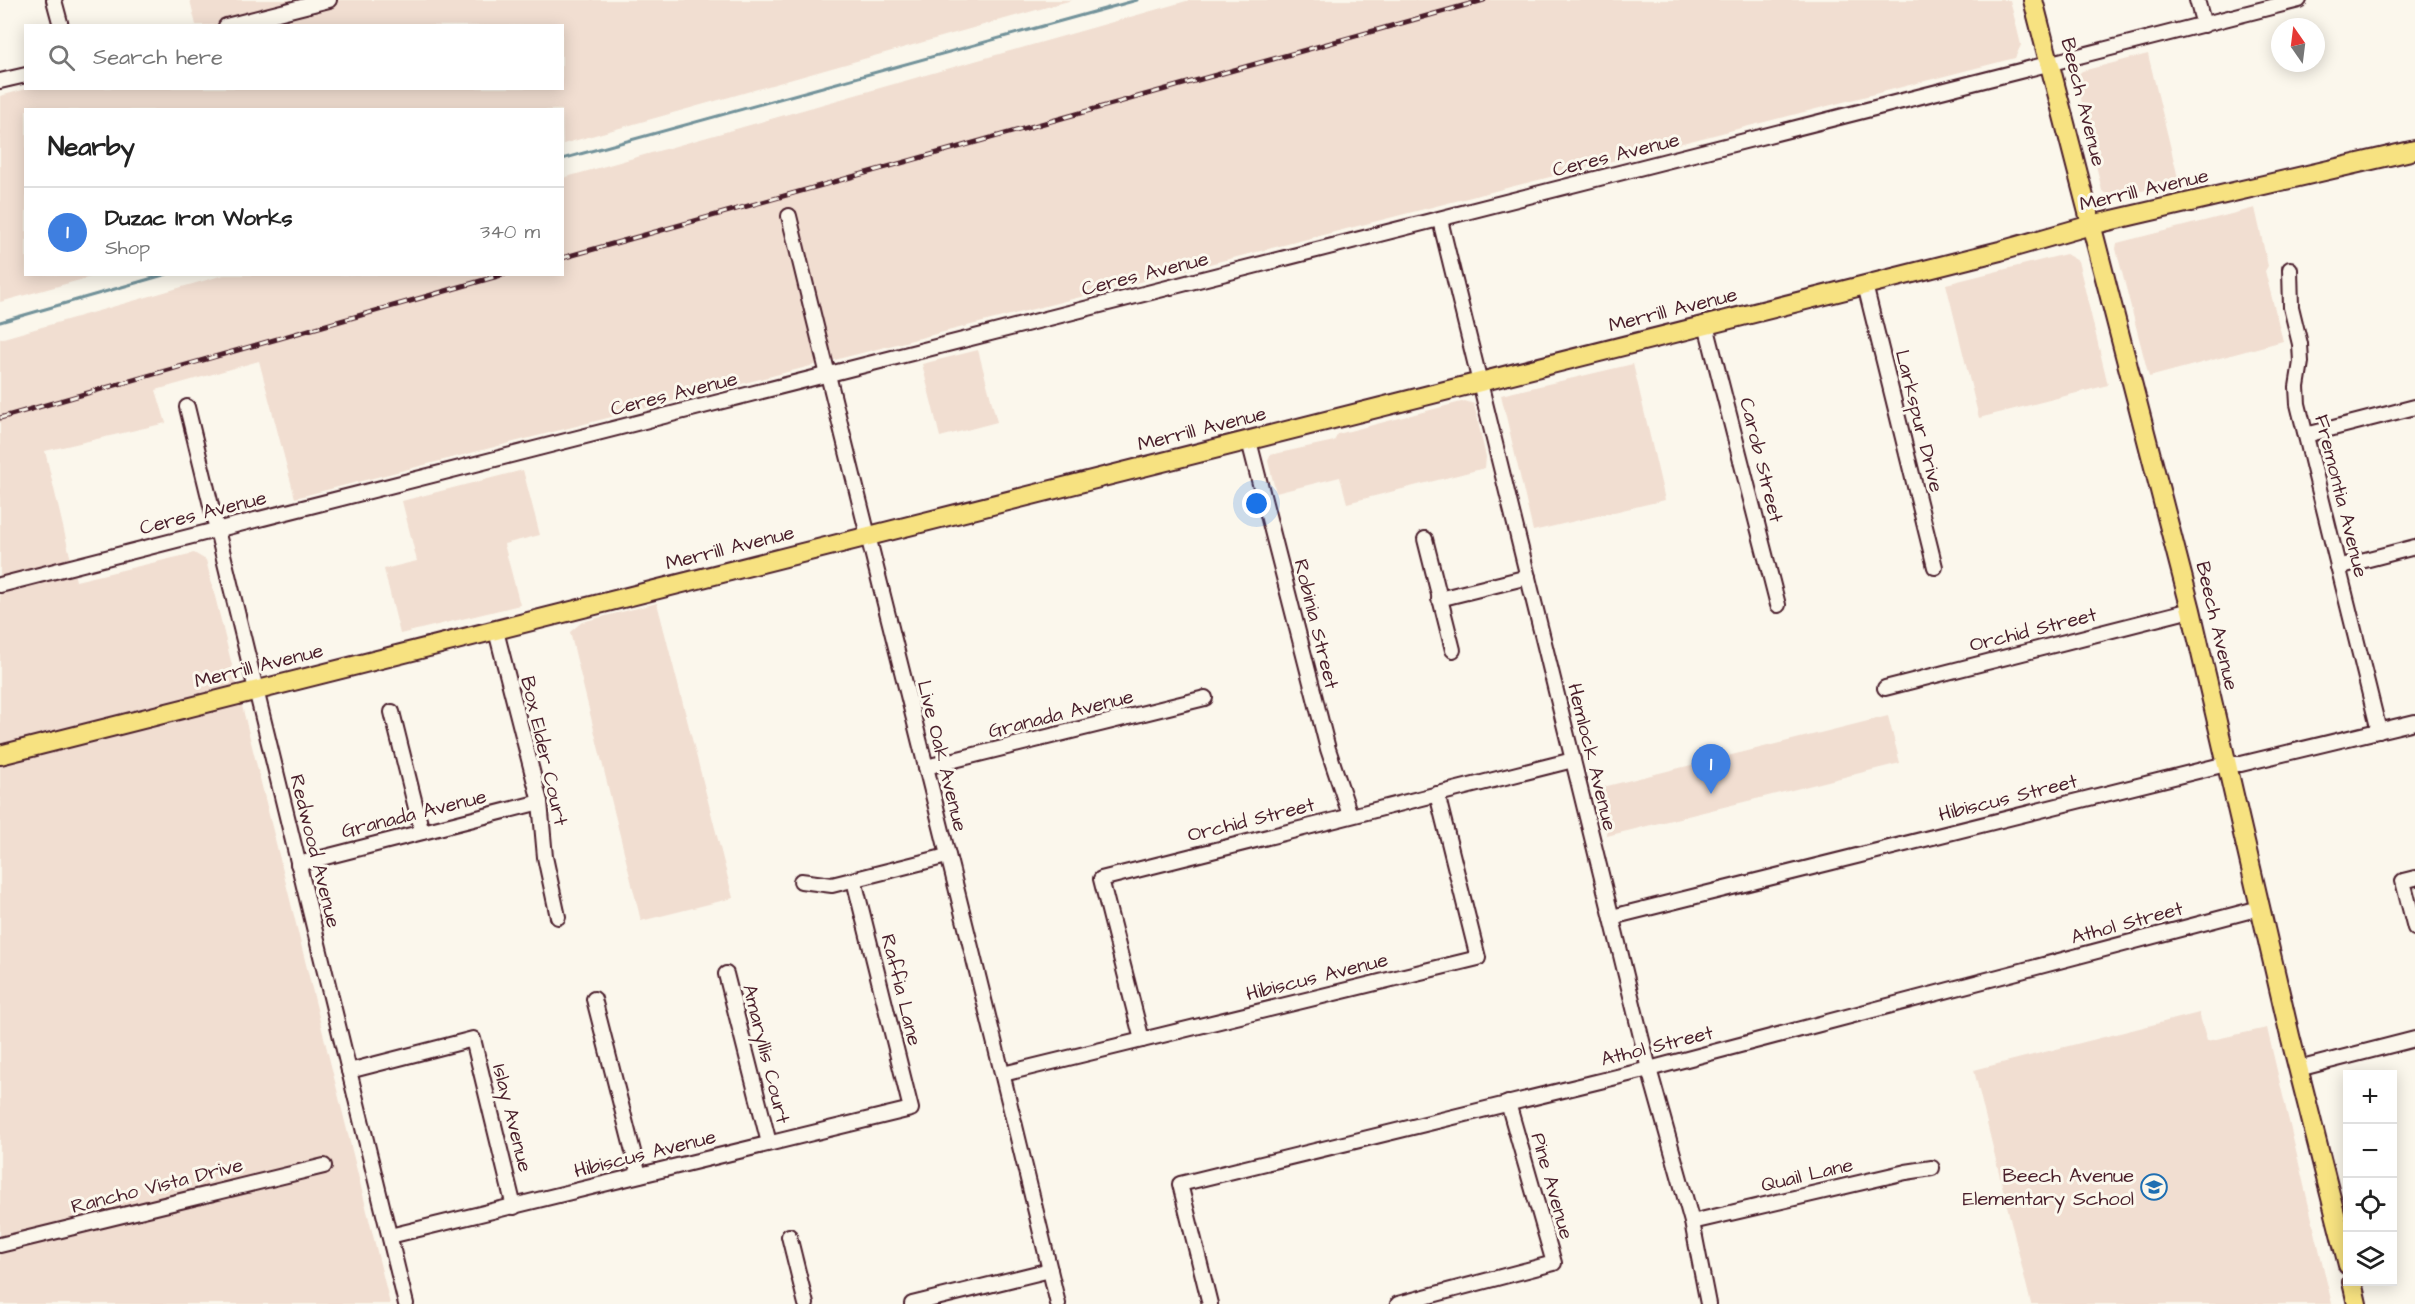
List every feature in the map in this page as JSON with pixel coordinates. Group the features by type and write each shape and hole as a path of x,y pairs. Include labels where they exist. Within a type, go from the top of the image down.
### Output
{"main road":[{"name":"Beech Avenue","path":"2033,0 2191,610 2298,1069 2343,1245"},
{"name":"Merrill Avenue","path":"0,755 1865,285 2091,225 2415,150"},
{"path":"2353,1286 2357,1304"}],"street":[{"path":"54,0 60,24"},
{"path":"234,24 329,0"},
{"path":"2197,0 2204,26"},
{"name":"Ceres Avenue","path":"0,585 2051,65 2292,1"},
{"path":"0,81 24,75"},
{"name":"Live Oak Avenue","path":"789,216 866,536 926,767 1058,1304"},
{"name":"Hemlock Avenue","path":"1440,220 1649,1069 1692,1222 1708,1304"},
{"name":"Fremontia Avenue","path":"2290,269 2291,307 2300,344 2298,404 2379,731"},
{"name":"Larkspur Drive","path":"1865,285 1935,567"},
{"name":"Carob Street","path":"1706,325 1778,605"},
{"name":"Redwood Avenue","path":"187,407 406,1304"},
{"path":"2306,435 2415,407"},
{"name":"Robinia Street","path":"1249,441 1328,749 1350,815"},
{"path":"1425,539 1453,650"},
{"path":"2338,567 2415,548"},
{"path":"1439,599 1528,577"},
{"name":"Orchid Street","path":"1885,688 2191,610"},
{"name":"Box Elder Court","path":"496,631 540,802 545,857 558,916"},
{"name":"Granada Avenue","path":"926,767 1205,698"},
{"path":"392,712 422,832"},
{"name":"Hibiscus Street","path":"1612,917 2226,764 2241,764 2415,722"},
{"name":"Orchid Street","path":"1142,1040 1101,879 1573,760"},
{"name":"Hibiscus Avenue","path":"1002,1074 1478,958 1437,794"},
{"name":"Granada Avenue","path":"298,864 540,802"},
{"path":"801,881 832,885 947,856"},
{"path":"2415,878 2403,881 2415,928"},
{"name":"Raffia Lane","path":"854,880 911,1109"},
{"name":"Athol Street","path":"1210,1304 1180,1184 1649,1069 2260,908"},
{"name":"Amaryllis Court","path":"726,974 769,1143"},
{"path":"594,999 639,1175"},
{"name":"Islay Avenue","path":"349,1071 473,1039 514,1207"},
{"path":"2298,1069 2415,1039"},
{"name":"Pine Avenue","path":"1398,1304 1554,1263 1508,1103"},
{"name":"Hibiscus Avenue","path":"390,1236 911,1109"},
{"name":"Rancho Vista Drive","path":"0,1245 324,1166"},
{"name":"Quail Lane","path":"1692,1222 1906,1172 1932,1168"},
{"path":"789,1236 806,1304"},
{"path":"912,1304 1050,1270"}],"shaded area":[{"path":"190,0 1072,0 564,144 564,108 24,108 24,276 94,276 0,302 0,96 24,90 564,90 564,24 196,24"},
{"path":"1190,0 2010,0 2021,45 2015,58 295,498 259,361 156,390 166,423 45,451 76,581 194,553 206,560 390,1304 0,1304 0,339 220,276 564,276 564,178"},
{"path":"2148,54 2179,182 2117,197 2111,196 2102,191 2076,77 2082,71"},
{"path":"2255,208 2268,266 2265,271 2283,341 2149,377 2116,249 2117,243"},
{"path":"2066,254 2078,261 2108,385 1979,418 1946,284"},
{"path":"978,350 997,422 940,437 922,364"},
{"path":"1633,364 1665,500 1533,531 1501,395"},
{"path":"1465,401 1474,404 1486,457 1485,468 1347,503 1340,477 1276,493 1268,461 1270,455 1334,441 1338,434"},
{"path":"523,470 540,535 504,544 520,605 400,634 384,569 417,561 402,501"},
{"path":"657,603 733,898 641,921 570,632 582,622"},
{"path":"1888,716 1900,763 1607,836 1595,789"},
{"name":"Beech Avenue Elementary School","path":"2199,1013 2207,1041 2267,1028 2332,1304 2031,1304 1974,1070"}],"waterway":[{"path":"564,158 1137,0"},
{"path":"0,322 160,276"}],"railway":[{"path":"564,257 1484,0"},
{"path":"0,418 498,276"}],"place":[{"name":"Duzac Iron Works","path":"1711,794"},
{"name":"Beech Avenue Elementary School","path":"2154,1187"}]}
